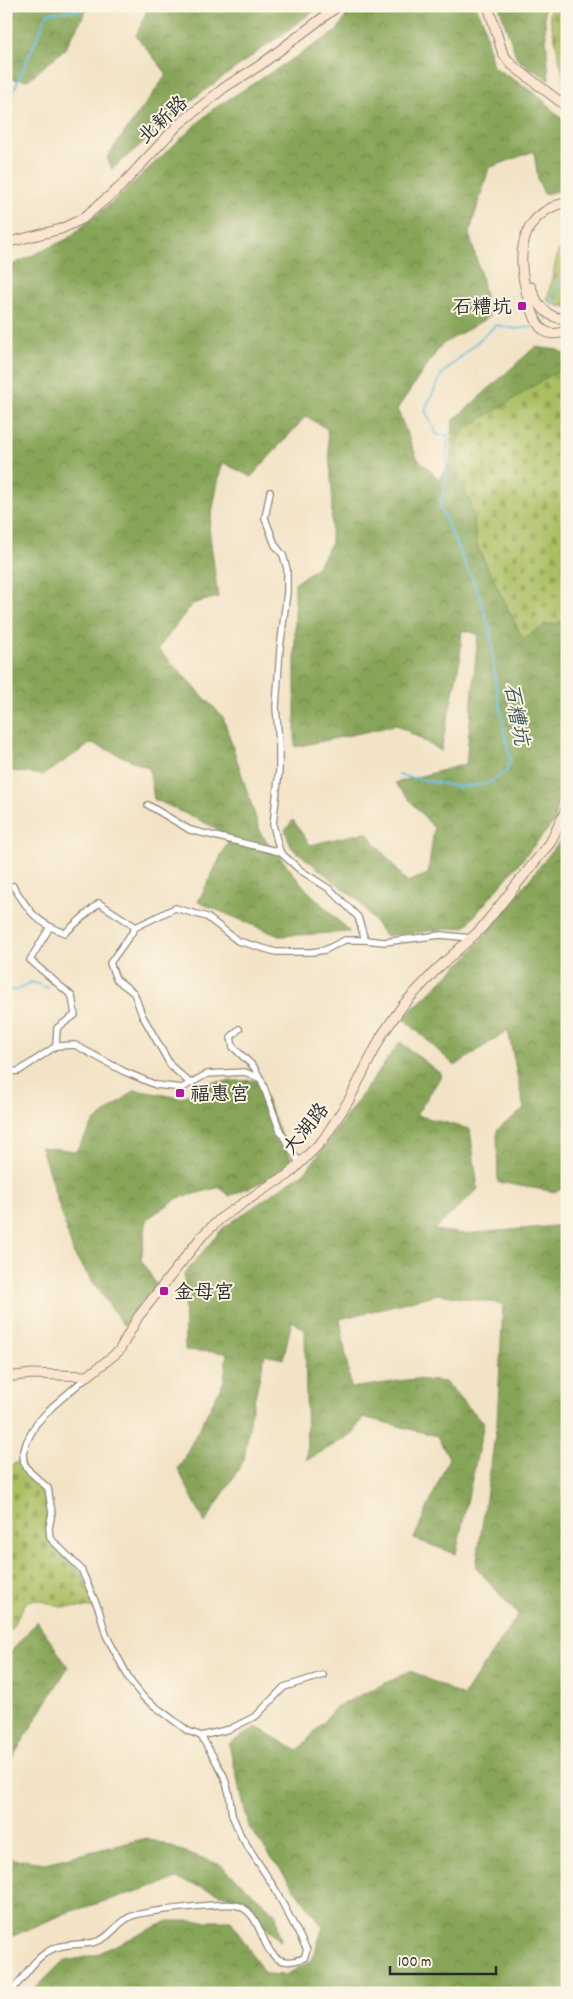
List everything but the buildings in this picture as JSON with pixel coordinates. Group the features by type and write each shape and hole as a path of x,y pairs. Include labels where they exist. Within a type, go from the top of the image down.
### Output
{"street":[{"name":"北新路","path":"6,243 61,229 82,220 120,187 178,125 225,87 259,66 338,6"},
{"path":"488,6 503,54 512,65 567,107"},
{"path":"567,202 541,212 530,227 522,244 521,260 523,279 537,323 545,332 556,334 567,331"},
{"path":"521,260 536,303 552,316 567,318"},
{"path":"270,492 265,518 274,545 283,555 287,569 287,592 276,707 279,771 273,825 280,852"},
{"path":"148,805 190,830 280,852 300,870 331,890 358,917 365,940"},
{"name":"大湖路","path":"88,1376 119,1351 138,1318 202,1236 221,1218 264,1188 288,1175 324,1140 349,1100 382,1035 403,1005 437,969 480,930 550,843 567,808"},
{"path":"13,886 32,915 50,927 65,933 99,903 136,926"},
{"path":"190,1083 171,1066 142,1015 134,993 116,979 110,963 136,926 175,908 207,917 238,941 276,952 325,950 345,940 384,942 440,935 471,938"},
{"path":"50,927 30,960 72,996 75,1015 57,1028 56,1046"},
{"path":"239,1029 231,1037 233,1047 254,1067 261,1079 280,1131 300,1164"},
{"path":"6,1072 19,1070 56,1046 75,1045 123,1071 156,1085 182,1088 207,1074 245,1072 261,1079"},
{"path":"6,1378 32,1374 88,1376"},
{"path":"88,1376 36,1424 27,1441 23,1454 24,1462 30,1472 48,1488 52,1513 49,1528 50,1538 81,1569 100,1610 106,1635 131,1682 144,1698 188,1731 201,1736 230,1729 256,1716 284,1687 323,1675"},
{"path":"8,1993 35,1960 48,1951 62,1945 102,1940 117,1926 132,1916 150,1913 234,1905 247,1911 257,1924 271,1954 280,1961 289,1962 304,1958 308,1950 274,1887 241,1836 232,1815 224,1776 201,1736"}],"green space":[{"path":"6,6 89,6 64,50 28,80 9,79 6,65"},
{"path":"149,6 321,6 197,96 112,169 107,157 167,74 136,36"},
{"path":"352,6 476,6 483,21 493,67 537,94 567,124 567,189 544,194 538,180 534,151 489,168 469,234 480,271 489,317 441,345 397,409 417,458 439,479 450,463 453,421 535,347 558,350 567,356 567,374 559,370 458,475 471,504 477,546 522,637 546,625 567,621 567,762 554,822 465,927 385,936 359,901 292,848 285,830 293,820 310,845 366,832 407,882 428,874 434,828 395,783 466,764 478,634 462,630 460,660 441,751 397,725 295,747 295,583 316,568 331,544 332,491 327,429 306,416 251,477 222,462 209,528 218,597 192,604 158,649 223,717 261,834 306,889 350,932 279,936 198,902 228,842 216,828 154,799 149,768 92,743 43,775 6,770 6,268 67,239 112,202 213,109 337,31"},
{"path":"499,6 544,6 549,80 517,59"},
{"path":"551,6 567,6 567,93 549,13"},
{"path":"567,245 567,307 558,306 547,300 558,251"},
{"path":"559,370 567,374 567,621 546,625 525,639 522,637 477,546 471,504 458,475 458,443 464,430"},
{"path":"567,832 567,1186 556,1192 498,1182 497,1130 524,1109 508,1030 455,1066 403,1018 470,954"},
{"path":"400,1042 442,1075 416,1115 470,1129 478,1189 434,1230 464,1234 567,1225 567,1993 31,1993 62,1962 95,1955 168,1921 231,1921 265,1974 286,1975 312,1960 323,1927 249,1827 229,1744 256,1727 298,1751 336,1707 411,1671 463,1696 518,1615 476,1567 497,1423 503,1304 438,1294 340,1319 351,1388 414,1379 445,1382 484,1423 456,1554 414,1539 449,1458 437,1436 363,1417 353,1434 307,1460 305,1330 292,1321 283,1359 265,1355 251,1413 244,1460 205,1523 178,1469 224,1381 227,1353 185,1350 184,1274 223,1228 307,1170"},
{"path":"258,1080 293,1163 279,1175 229,1196 221,1187 178,1198 147,1219 141,1260 158,1287 124,1326 74,1255 41,1147 76,1151 94,1122 135,1090 181,1098 213,1082"},
{"path":"21,1460 27,1473 46,1490 49,1499 49,1515 45,1528 49,1539 83,1576 94,1608 60,1607 40,1600 27,1601 6,1637 6,1476 10,1466"},
{"path":"37,1621 68,1667 10,1762 6,1789 6,1658"},
{"path":"147,1838 221,1865 276,1914 281,1942 239,1900 177,1879 66,1913 6,1939 6,1858 45,1863"}],"waterway":[{"path":"6,158 8,158 13,92 48,13 112,6"},
{"name":"石糟坑","path":"550,310 567,260"},
{"name":"石糟坑","path":"541,324 548,317"},
{"name":"石糟坑","path":"398,775 459,787 487,784 506,772 510,760 496,684 490,629 478,592 440,508 446,480 448,435 437,435 425,410 442,374 496,325 516,329 537,326"},
{"path":"6,991 17,990 32,982 48,988"}],"place":[{"name":"石糟坑","path":"522,306"},
{"name":"福惠宮","path":"180,1093"},
{"name":"金母宮","path":"164,1291"}]}
